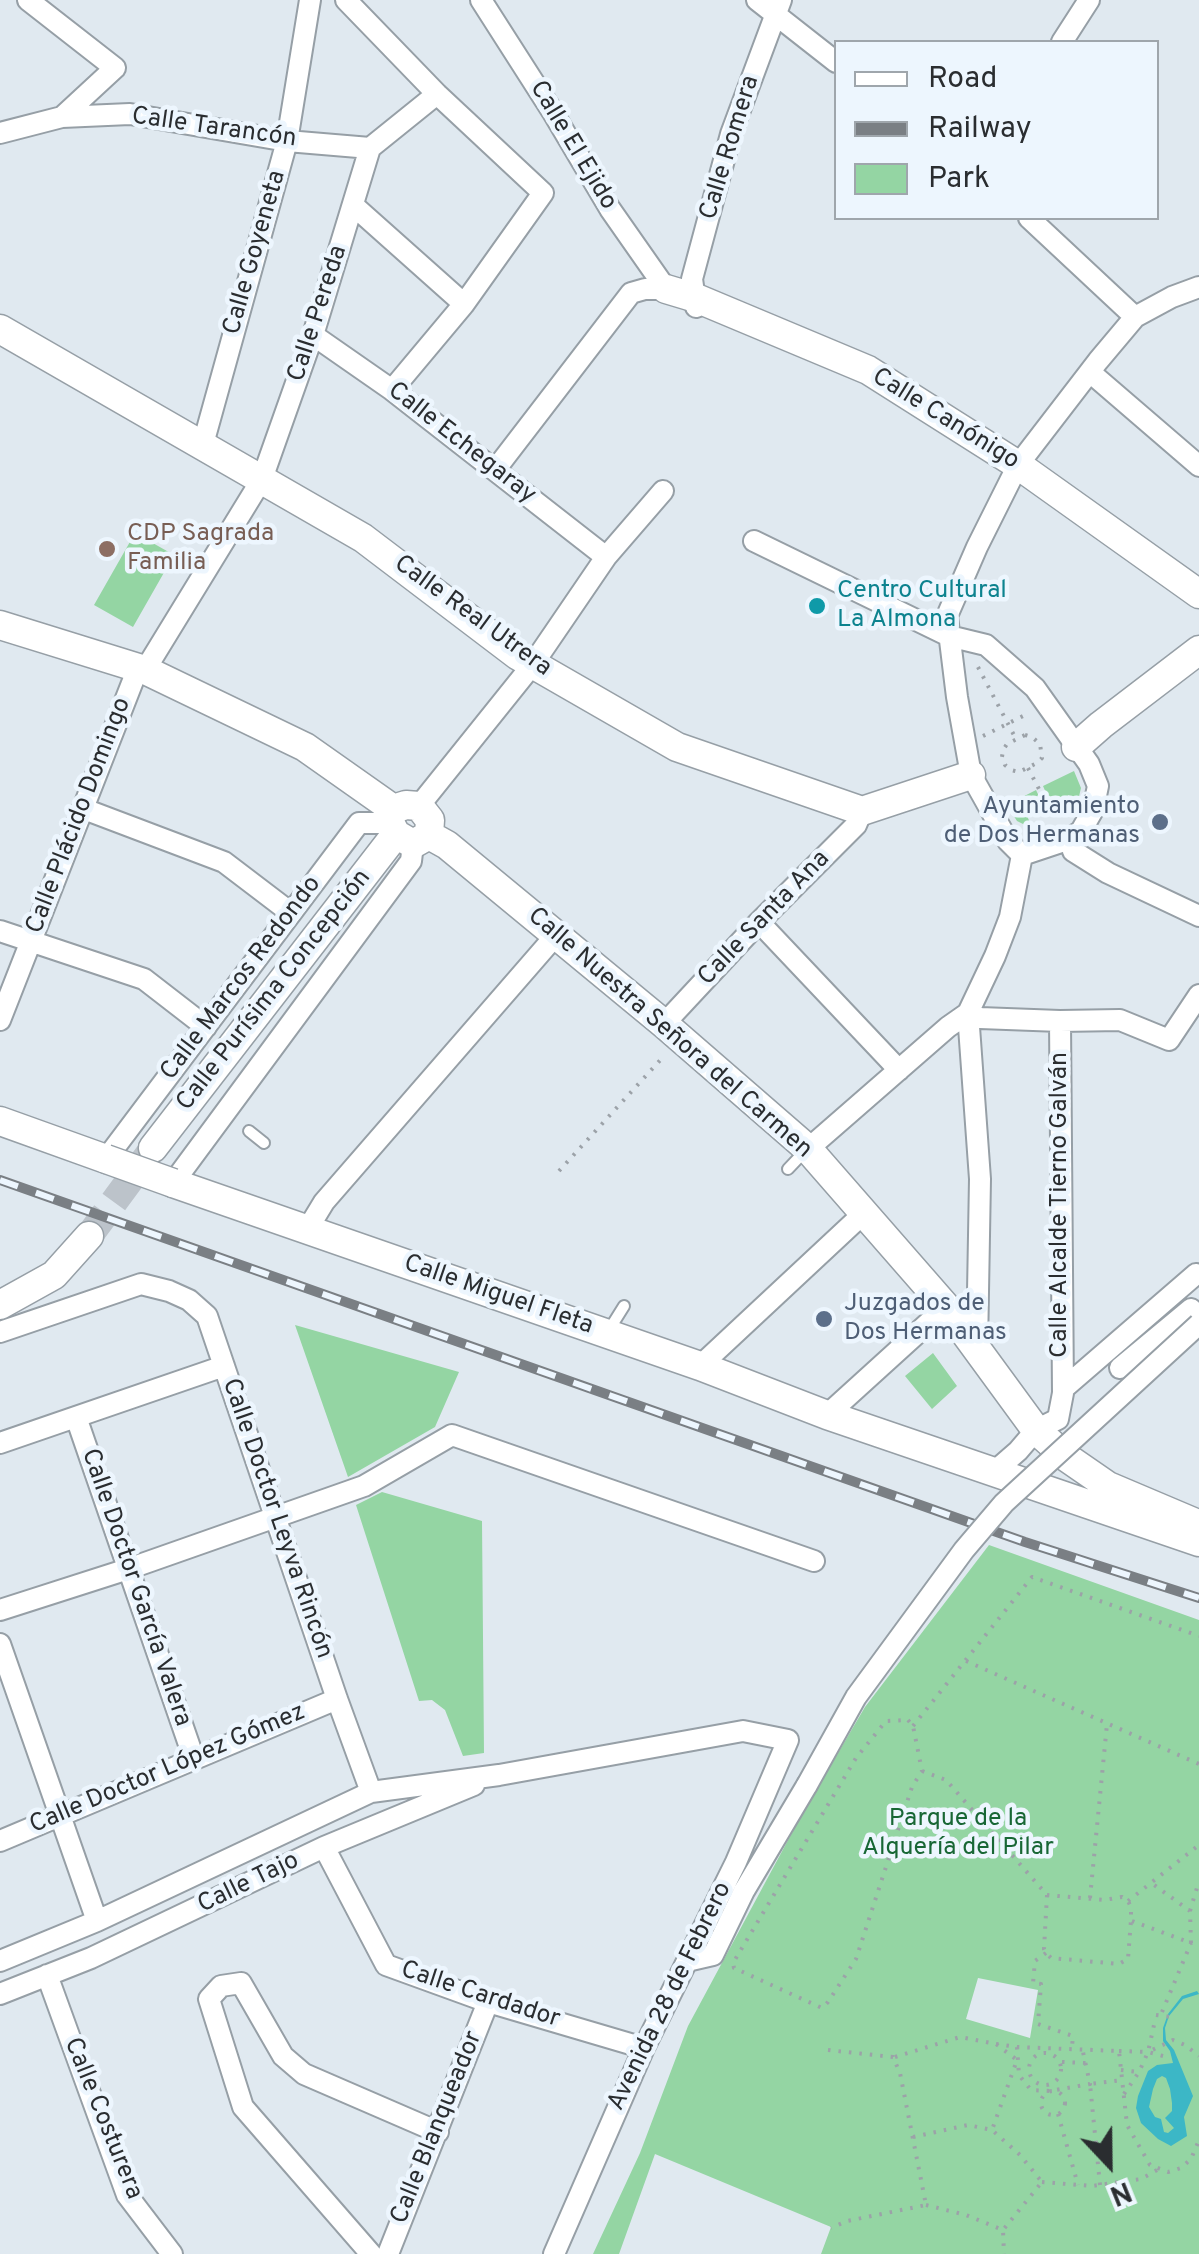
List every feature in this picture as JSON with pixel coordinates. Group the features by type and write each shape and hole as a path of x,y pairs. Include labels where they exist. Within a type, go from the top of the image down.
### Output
{"street":[{"path":"28,0 116,68 62,117"},
{"name":"Calle Goyeneta","path":"202,444 287,140 310,0"},
{"path":"346,0 437,94 543,193 464,304 392,390"},
{"name":"Calle El Ejido","path":"481,0 552,111 658,297"},
{"path":"756,0 778,7 834,60"},
{"path":"1063,40 1089,0"},
{"name":"Calle Romera","path":"696,303 692,278 731,134 778,7"},
{"path":"370,148 437,94"},
{"name":"Calle Tarancón","path":"0,133 62,117 130,114 287,140 370,148"},
{"name":"Calle Pereda","path":"142,669 262,479 313,335 370,148"},
{"path":"354,206 464,304"},
{"path":"1030,220 1135,317"},
{"path":"1022,854 1008,841 970,775 947,616 1018,466 1098,361 1135,317 1199,287"},
{"path":"495,470 627,288 645,289 658,297"},
{"name":"Calle Canónigo","path":"658,297 696,303 868,370 1018,466 1199,594"},
{"name":"Calle Real Utrera","path":"0,329 363,538 517,656 677,747 862,811"},
{"name":"Calle Echegaray","path":"313,335 392,390 606,558"},
{"path":"1091,373 1199,466"},
{"name":"Calle Purísima Concepción","path":"153,1148 533,664 606,558 663,491"},
{"path":"754,540 949,636 986,644 1035,688 1089,764 1098,786 1094,810 1081,831 1067,840 1022,854"},
{"name":"Calle Nuestra Señora del Carmen","path":"0,625 142,669 305,747 407,825 447,845 672,1031 798,1159 864,1214 946,1307 1036,1430 1108,1486 1199,1524"},
{"path":"1076,747 1199,650"},
{"name":"Calle Plácido Domingo","path":"0,1020 142,669"},
{"path":"862,811 970,775"},
{"path":"84,810 224,862 291,913"},
{"name":"Calle Santa Ana","path":"672,1031 759,922 856,825 862,811"},
{"name":"Calle Marcos Redondo","path":"106,1160 359,822 407,825"},
{"path":"173,1183 230,1118 280,1051 411,861 407,825"},
{"path":"1073,850 1108,872 1199,916"},
{"path":"977,1348 980,1178 968,1014 1010,917 1022,854"},
{"path":"759,922 900,1070"},
{"path":"0,931 144,979 206,1027"},
{"path":"307,1230 324,1202 556,935"},
{"path":"798,1159 948,1026 968,1014 1060,1022 1120,1020 1169,1040 1199,996"},
{"name":"Calle Alcalde Tierno Galván","path":"1060,1022 1062,1388"},
{"name":"Calle Miguel Fleta","path":"0,1121 700,1366 827,1416 1199,1542"},
{"path":"700,1366 864,1214"},
{"path":"0,1304 54,1275 89,1236"},
{"path":"995,1472 1036,1430 1058,1420 1062,1388 1198,1274"},
{"name":"Calle Doctor Leyva Rincón","path":"0,1332 141,1284 169,1290 189,1300 207,1316 371,1792"},
{"path":"827,1416 946,1307"},
{"path":"687,1961 713,1955 744,1891 856,1697 964,1550 1004,1502 1199,1321 1191,1309 1120,1368"},
{"path":"0,1443 224,1366"},
{"name":"Calle Doctor García Valera","path":"76,1417 194,1759"},
{"path":"0,1610 364,1486 452,1436 814,1562"},
{"path":"0,1644 97,1921"},
{"name":"Calle Doctor López Gómez","path":"0,1840 337,1698"},
{"name":"Calle Tajo","path":"0,1961 97,1921 371,1792 499,1775 743,1731 788,1740"},
{"name":"Avenida 28 de Febrero","path":"554,2254 644,2048 736,1862 788,1740"},
{"name":"Calle Tajo","path":"0,1994 156,1928 324,1847 499,1775"},
{"name":"Calle Cardador","path":"324,1847 386,1965 488,2002 644,2048"},
{"name":"Calle Costurera","path":"47,1975 127,2195 172,2254"},
{"path":"370,2254 243,2108 209,1998 221,1986 240,1984 283,2056 304,2074 438,2132"},
{"name":"Calle Blanqueador","path":"388,2254 488,2002"}],"lane":[{"path":"249,1131 264,1143"},
{"path":"606,1334 624,1306"}],"path":[{"path":"978,666 1016,739"},
{"path":"973,740 1037,709"},
{"path":"1032,737 1040,744 1042,758 1019,772 1005,765 1003,750 1016,739 1032,737"},
{"path":"1028,768 1051,812"},
{"path":"559,1170 672,1031"},
{"path":"914,1726 1032,1577 1199,1636"},
{"path":"966,1661 1199,1764"},
{"path":"908,1720 914,1726 922,1771 912,1787 856,1959 828,2002 822,2008 734,1968 733,1963 856,1758 886,1721 908,1720"},
{"path":"1090,1898 1107,1723"},
{"path":"864,1731 876,1734"},
{"path":"922,1771 946,1780 1047,1895 1044,1949 1051,1958 1119,1964 1128,1960 1128,1901 1122,1897 1104,1900 1047,1895"},
{"path":"1128,1901 1199,1845"},
{"path":"1124,2094 1140,2072 1151,2034 1192,1943 1190,1911 1199,1881"},
{"path":"1150,1882 1190,1911"},
{"path":"1131,1920 1199,1947"},
{"path":"1046,1953 1035,1961 1033,1983 1041,1984 1038,2024 1073,2036 1072,2049"},
{"path":"1159,2015 1171,2017"},
{"path":"828,2050 892,2057 960,2037 1018,2047 1148,2052 1163,2056"},
{"path":"1148,2052 1173,2040 1199,2056"},
{"path":"996,2044 1016,2060 1019,2075 1031,2090 1050,2091 1058,2092 1064,2098 1064,2110 1050,2115 1042,2108 1041,2100 1050,2091 1122,2080"},
{"path":"1180,2052 1185,2045"},
{"path":"992,2130 1018,2047"},
{"path":"1083,2050 1100,2185"},
{"path":"1120,2052 1127,2125 1150,2165 1168,2172 1182,2168 1192,2159 1199,2140"},
{"path":"1058,2060 1061,2069 1054,2082 1038,2083 1030,2076 1031,2061 1039,2054 1049,2054 1058,2060 1063,2064 1086,2063"},
{"path":"892,2057 900,2073 926,2204"},
{"path":"1018,2070 1029,2071"},
{"path":"1121,2070 1140,2072"},
{"path":"1058,2114 1078,2185"},
{"path":"912,2137 968,2125 992,2130 1042,2182 1100,2185 1141,2179 1160,2169"},
{"path":"1192,2159 1199,2163"},
{"path":"1004,2254 1003,2230 1042,2182"},
{"path":"831,2228 847,2220 926,2204 1003,2230"}],"green space":[{"path":"135,533 174,555 133,627 94,605"},
{"path":"1074,771 1081,788 1076,809 1069,795 1051,804 1043,786"},
{"path":"1036,790 1044,807 1027,816 1033,829 1017,821 1007,805"},
{"path":"295,1325 459,1372 435,1427 348,1477"},
{"path":"933,1353 957,1386 932,1409 905,1376"},
{"path":"382,1492 482,1521 484,1753 463,1756 445,1710 432,1700 419,1701 356,1505"},
{"name":"Parque de la Alquería del Pilar","path":"989,1545 1199,1620 1199,2254 821,2254 831,2227 655,2154 619,2254 593,2254 640,2153 688,2026 801,1816 865,1707","holes":["978,1978 1038,1990 1030,2038 966,2019"]}],"water":[{"path":"1197,1991 1199,1994 1183,1999 1169,2016 1166,2040 1193,2096 1184,2117 1187,2136 1171,2146 1141,2123 1136,2108 1148,2071 1173,2063 1163,2041 1163,2028 1168,2014 1182,1996","holes":["1166,2078 1172,2111 1165,2118 1174,2128 1168,2133 1149,2107 1157,2079"]}],"tunnel":[{"path":"89,1236 149,1154"}],"railway":[{"path":"0,1180 1025,1542 1199,1598"}],"place":[{"name":"CDP Sagrada Familia","path":"107,549"},
{"name":"Centro Cultural La Almona","path":"817,606"},
{"name":"Ayuntamiento de Dos Hermanas","path":"1160,822"},
{"name":"Juzgados de Dos Hermanas","path":"824,1319"}]}
